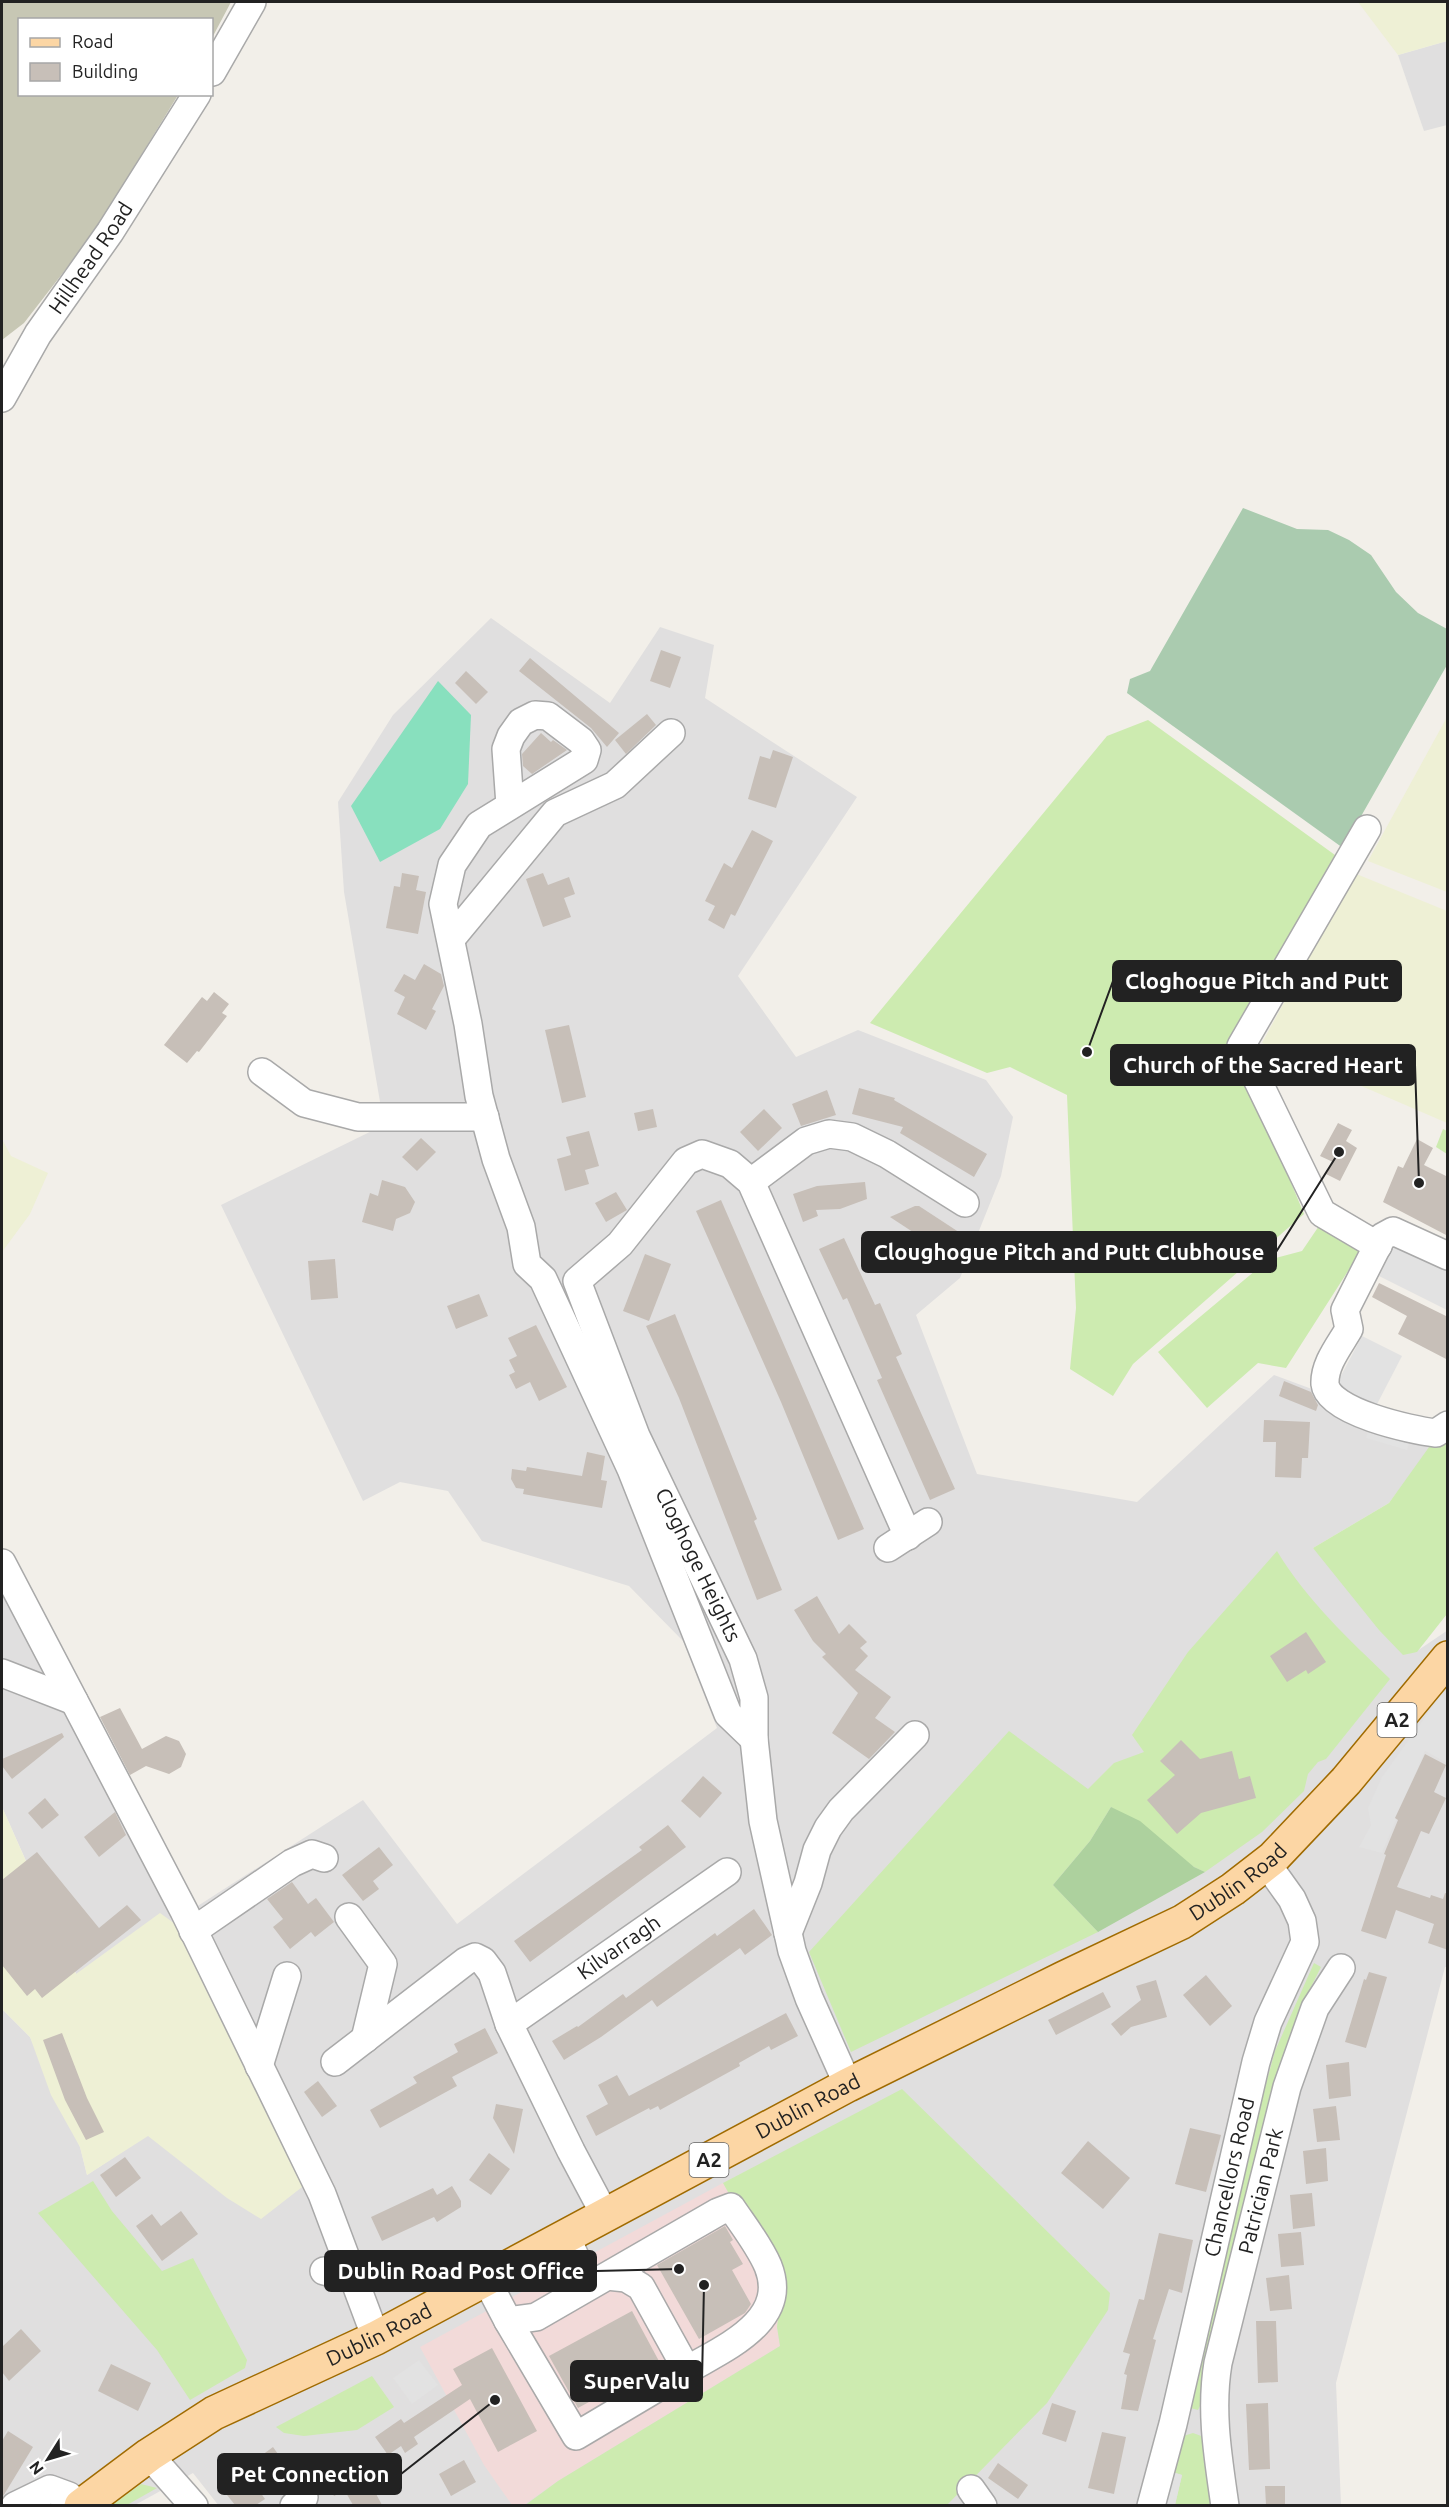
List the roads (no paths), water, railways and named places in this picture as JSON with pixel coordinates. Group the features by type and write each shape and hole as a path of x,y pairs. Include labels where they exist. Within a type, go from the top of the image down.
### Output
{"main road":[{"name":"Dublin Road","path":"80,2505 149,2455 214,2413 376,2338 848,2085 1064,1977 1182,1922 1267,1864 1346,1781 1448,1658"}],"street":[{"path":"213,70 252,2"},
{"name":"Hillhead Road","path":"2,398 38,334 110,232 196,96"},
{"path":"452,939 555,813 615,785 672,733"},
{"path":"510,805 479,825 452,866 443,904 452,939 485,1117 496,1159 521,1227 527,1264 543,1279 631,1469 728,1714 754,1739"},
{"path":"1368,829 1241,1046 1322,1213 1378,1246"},
{"path":"262,1072 304,1103 358,1117 485,1117"},
{"path":"751,1182 806,1142 829,1134 852,1137 887,1154 965,1203"},
{"name":"Cloghoge Heights","path":"848,2085 809,1998 788,1933 764,1821 754,1739 754,1698 743,1659 636,1436 577,1281 620,1244 686,1161 702,1154 730,1164 751,1182 908,1535"},
{"path":"1448,1256 1393,1231 1382,1237 1345,1310 1349,1329 1328,1366 1325,1383 1328,1393 1337,1403 1370,1417 1420,1431 1436,1433 1448,1425"},
{"path":"2,1563 193,1930 322,2194 376,2338"},
{"path":"2,1673 74,1701"},
{"path":"788,1933 808,1883 817,1850 828,1827 841,1810 915,1735"},
{"path":"193,1930 292,1863 312,1854 324,1858"},
{"name":"Chancellors Road","path":"1151,2505 1173,2424 1256,2062 1268,2022 1305,1942 1302,1921 1292,1899 1267,1864"},
{"name":"Kilvarragh","path":"509,2024 727,1872"},
{"path":"349,1917 383,1964 365,2039"},
{"path":"335,2062 456,1968 475,1957 483,1961 492,1973 509,2024 605,2215"},
{"name":"Patrician Park","path":"1225,2505 1214,2424 1213,2393 1218,2363 1287,2087 1315,2008 1341,1968"},
{"path":"259,2066 287,1976"},
{"path":"486,2279 508,2321 576,2436 744,2336 763,2319 772,2292 768,2266 731,2207 718,2212 536,2317 508,2321"},
{"path":"566,2236 598,2281"},
{"path":"324,2271 352,2278"},
{"path":"598,2281 626,2278 641,2287 687,2370"},
{"path":"1173,2424 1214,2424"},
{"path":"149,2455 194,2505"},
{"path":"15,2505 50,2489 69,2496 80,2505"}],"place":[{"name":"Cloghogue Pitch and Putt","path":"1087,1052"},
{"name":"Cloughogue Pitch and Putt Clubhouse","path":"1339,1152"},
{"name":"Church of the Sacred Heart","path":"1419,1183"},
{"name":"Dublin Road Post Office","path":"679,2269"},
{"name":"SuperValu","path":"704,2285"},
{"name":"Pet Connection","path":"495,2400"}]}
